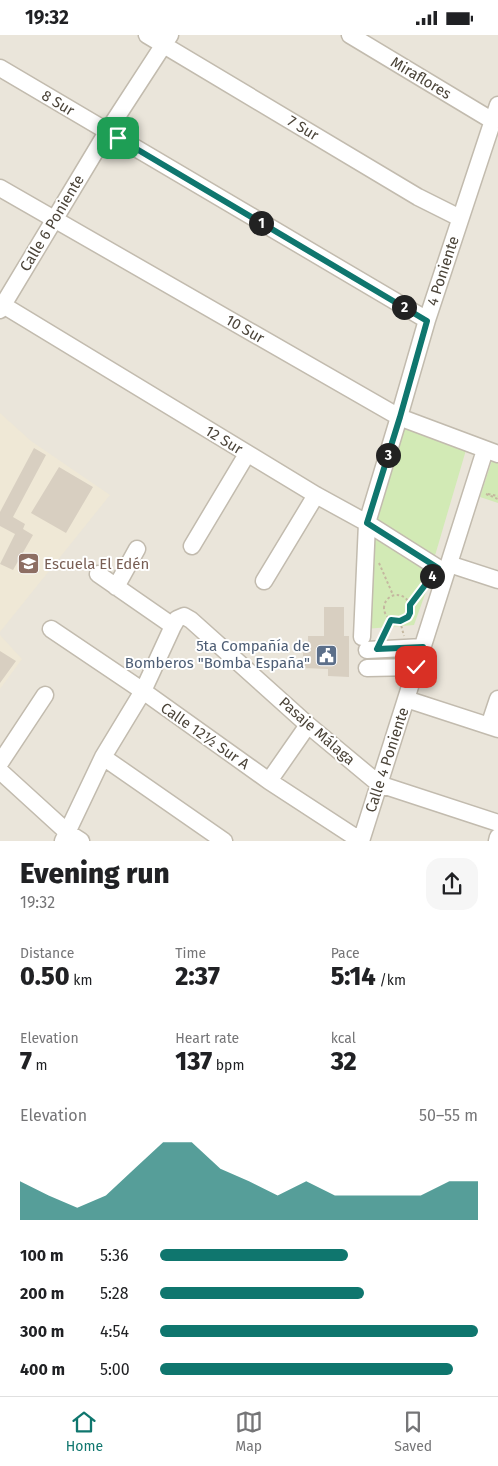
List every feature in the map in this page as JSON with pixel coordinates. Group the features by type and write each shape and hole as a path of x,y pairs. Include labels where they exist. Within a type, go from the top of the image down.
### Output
{"street":[{"name":"7 Sur","path":"147,35 167,40 418,197 460,218"},
{"name":"Miraflores","path":"350,35 493,121"},
{"name":"Calle 6 Poniente","path":"2,307 107,131 167,40"},
{"name":"8 Sur","path":"0,68 427,321"},
{"name":"4 Poniente","path":"369,645 367,523 427,321 498,105"},
{"name":"10 Sur","path":"0,188 400,417 492,452"},
{"name":"12 Sur","path":"2,307 316,495 445,568 498,580"},
{"name":"Calle 4 Poniente","path":"361,841 423,647 445,568 492,452"},
{"path":"192,546 247,454"},
{"path":"264,581 316,495"},
{"path":"116,587 137,549"},
{"name":"Pasaje Málaga","path":"98,574 116,587 178,621 191,620 308,725 379,785 498,823"},
{"path":"0,771 70,838 103,757 144,691 178,621"},
{"name":"Calle 12½ Sur A","path":"51,629 144,691 269,781 361,841"},
{"path":"369,645 423,647"},
{"path":"367,668 416,667"},
{"path":"0,763 45,695"},
{"path":"406,699 494,727 498,699"},
{"path":"269,781 308,725"},
{"path":"103,757 224,841"},
{"path":"497,841 498,837"}],"path":[{"path":"410,605 445,568"},
{"path":"398,595 406,597 410,605 410,613 404,620 391,620 387,617 384,609 384,604 389,597 398,595"},
{"path":"369,645 391,620"}],"shaded area":[{"path":"0,35 498,35 498,841 0,841"},
{"name":"Escuela El Edén","path":"0,413 31,441 110,495 0,632"},
{"path":"0,635 22,659 0,689"}],"green space":[{"path":"392,421 466,450 434,559 363,515"},
{"path":"492,460 498,462 498,503 480,497"},
{"path":"375,535 433,572 414,625 365,629"}],"building":[{"path":"34,448 46,455 13,517 25,524 23,529 33,535 13,570 0,564 15,534 0,526 0,512"},
{"path":"59,467 93,487 66,533 31,513"},
{"name":"5ta Compañía de Bomberos \"Bomba España\"","path":"324,607 344,607 344,636 349,636 349,677 328,676 328,669 303,668 303,641 308,641 308,636 324,636"},
{"path":"0,651 16,661 0,683"}],"place":[{"name":"Escuela El Edén","path":"28,564"},
{"name":"5ta Compañía de Bomberos \"Bomba España\"","path":"326,655"}],"route":[{"path":"118,138 427,321 367,523 438,568 410,605 411,609 408,617 400,621 391,620 377,649 423,647 416,667"}]}
